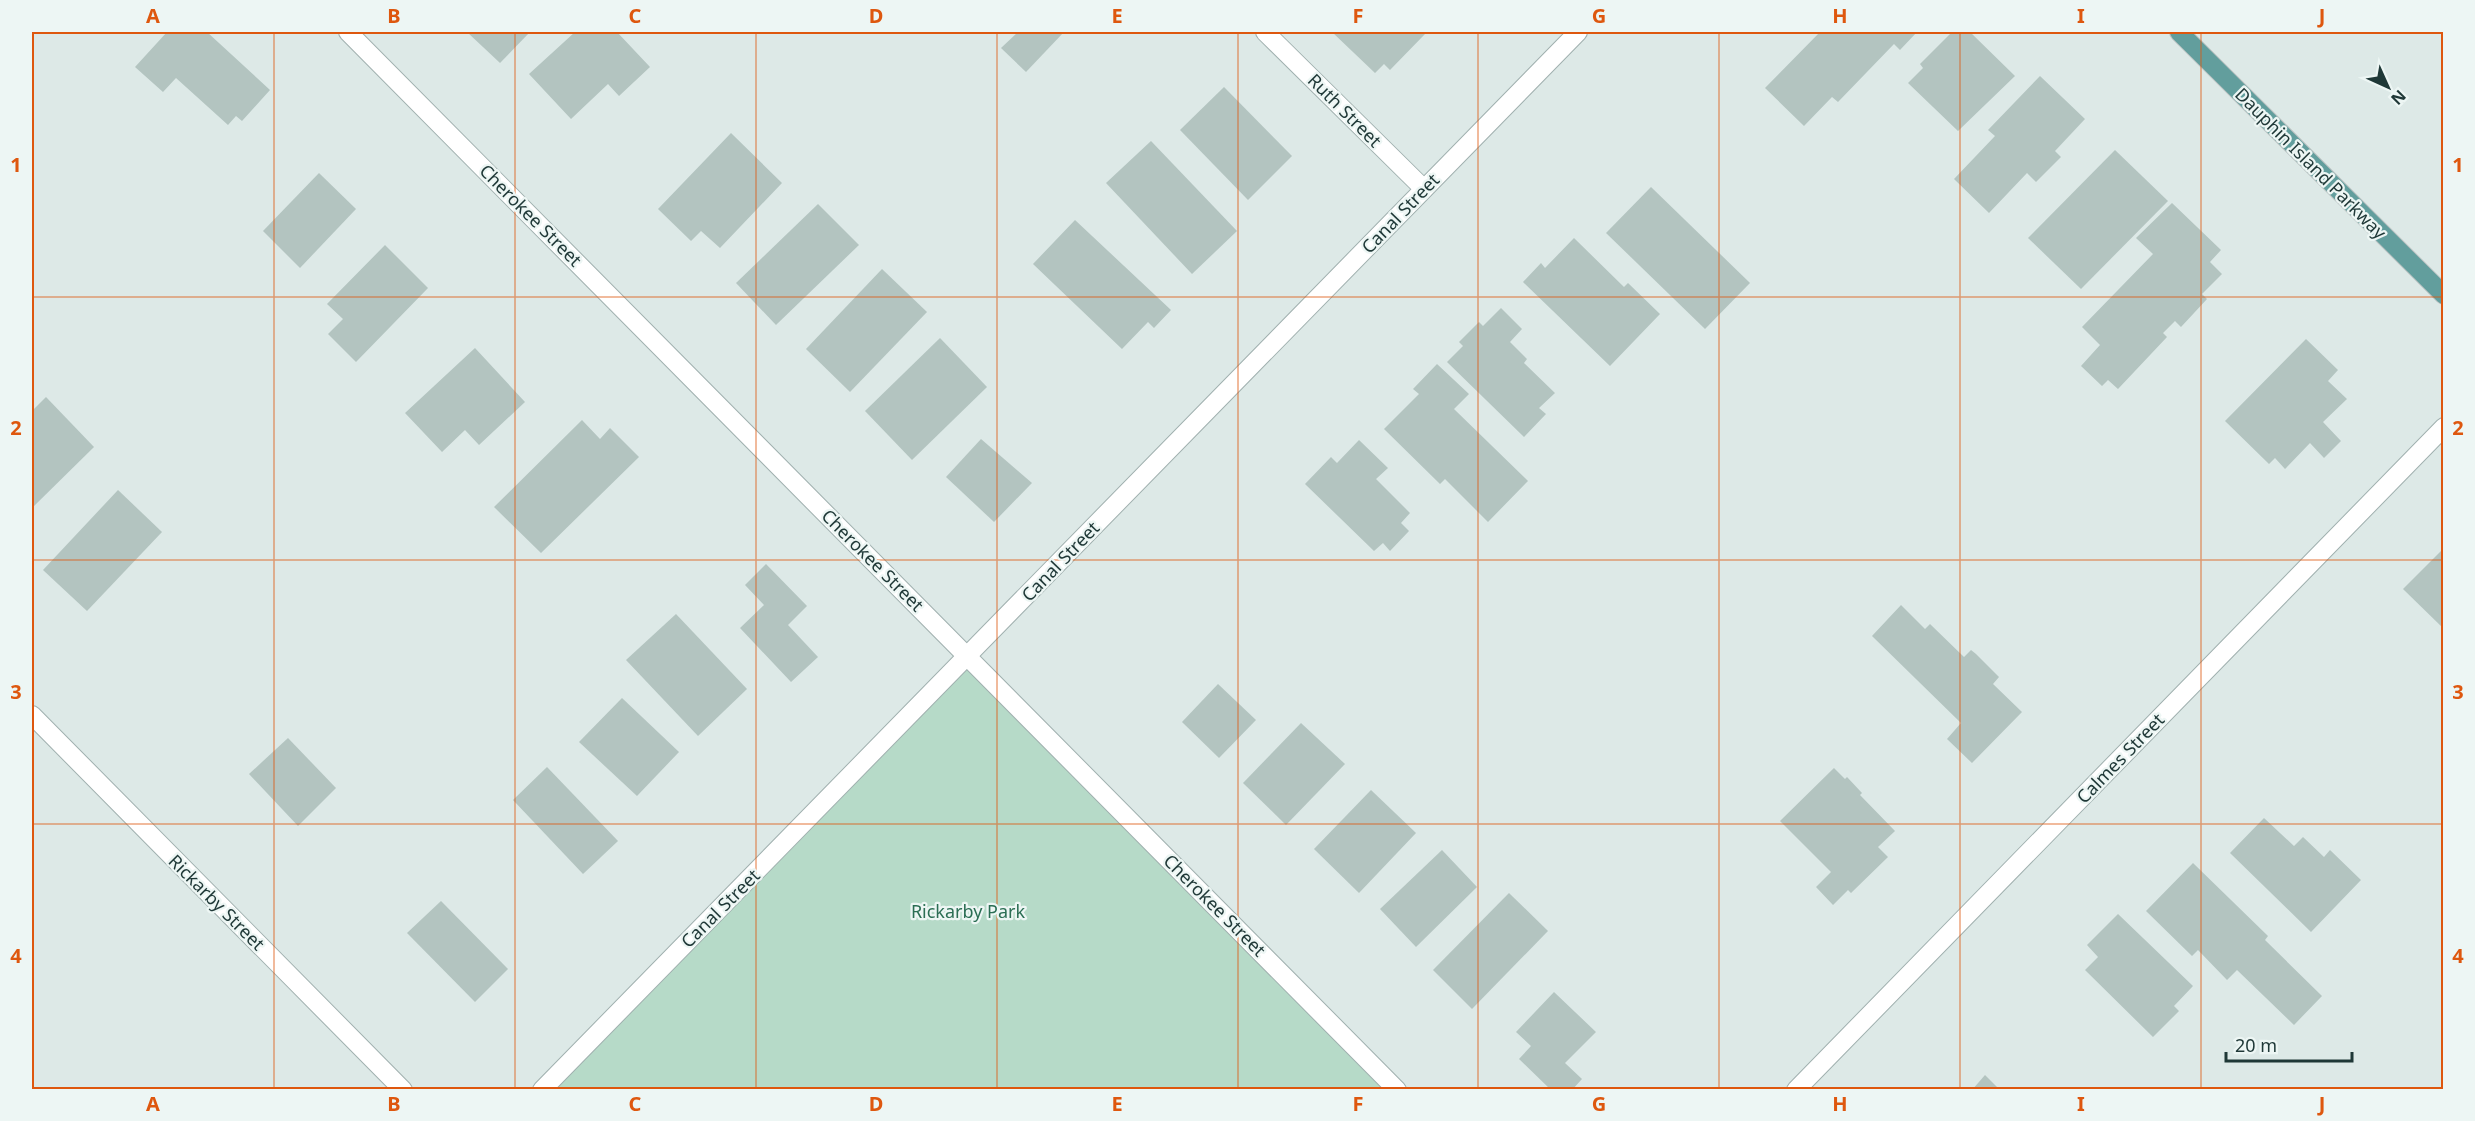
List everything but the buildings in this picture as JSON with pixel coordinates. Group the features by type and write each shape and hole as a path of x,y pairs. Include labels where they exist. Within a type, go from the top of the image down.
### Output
{"main road":[{"name":"Dauphin Island Parkway","path":"2179,32 2444,296"}],"street":[{"name":"Cherokee Street","path":"348,32 1397,1089"},
{"name":"Ruth Street","path":"1265,32 1424,189"},
{"name":"Canal Street","path":"542,1089 1578,32"},
{"name":"Calmes Street","path":"1796,1089 2444,427"},
{"name":"Rickarby Street","path":"32,715 403,1089"}],"green space":[{"name":"Rickarby Park","path":"968,655 1397,1090 542,1090"}]}
